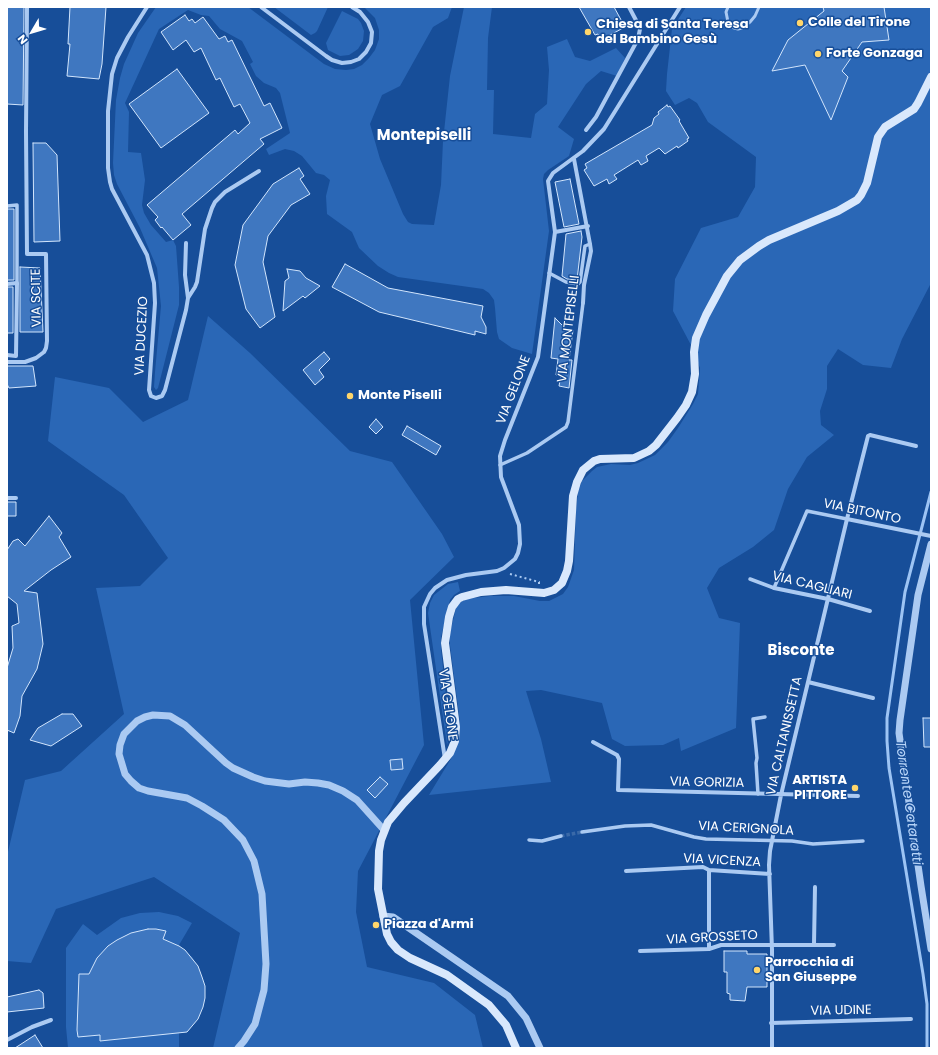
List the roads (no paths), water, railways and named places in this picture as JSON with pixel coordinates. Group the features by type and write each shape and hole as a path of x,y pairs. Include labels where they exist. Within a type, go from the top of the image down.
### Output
{"main road":[{"path":"516,1048 501,1017 489,1005 447,975 410,958 398,950 391,942 387,934 378,889 379,852 384,830 394,814 435,772 445,759 453,746 456,735 445,643 449,617 455,602 462,597 491,590 513,590 544,594 554,590 562,583 569,561 573,496 577,482 583,470 594,461 600,459 634,458 649,451 656,445 686,405 692,392 695,374 694,352 696,338 706,315 727,276 740,260 769,240 838,211 857,200 867,184 878,137 885,127 914,109 931,77"}],"street":[{"name":"VIA SCITE","path":"7,362 25,362 36,358 44,352 47,341 46,254 27,254 26,132 28,7"},
{"name":"VIA DUCEZIO","path":"148,7 128,37 117,58 112,74 108,111 108,168 112,189 147,255 154,283 155,303 149,390 149,393 154,398 159,398 162,396 165,390 186,310 188,298 185,274 186,243"},
{"path":"261,7 326,56 332,60 342,63 359,59 366,52 371,43 372,32 368,22 360,12 352,7"},
{"path":"586,130 596,117 638,39 640,29 629,7"},
{"name":"VIA GELONE","path":"445,759 424,624 424,607 430,594 435,588 447,580 466,575 497,571 504,568 515,559 520,544 519,525 501,477 500,456 538,357 555,232 548,181 553,173 574,159 598,136 607,125 680,7"},
{"name":"VIA MONTEPISELLI","path":"500,466 527,453 563,430 568,422 584,285 591,251 588,226 574,159"},
{"path":"188,298 197,282 205,229 212,208 218,199 226,192 259,171"},
{"path":"7,206 17,205 16,356 7,356"},
{"path":"555,232 588,226"},
{"path":"549,273 566,282 578,284 580,282 585,246 590,244"},
{"path":"7,284 17,283"},
{"name":"VIA CALTANISSETTA","path":"772,1048 772,945 769,865 772,840 781,795 846,519 868,436 870,435 916,446"},
{"path":"7,498 16,498"},
{"name":"VIA BITONTO","path":"774,588 807,511 931,536"},
{"path":"931,544 918,595 899,733 931,949"},
{"name":"VIA CAGLIARI","path":"750,579 774,588 828,599 870,611"},
{"path":"808,682 874,698"},
{"path":"238,1048 251,1031 259,1014 264,990 266,964 262,894 254,861 243,840 224,820 187,798 148,791 139,788 131,781 125,774 119,754 120,745 124,734 137,721 145,717 153,715 170,716 185,725 226,763 238,770 265,781 289,784 305,782 329,785 343,791 356,800 384,830"},
{"path":"758,794 754,719 766,717"},
{"name":"VIA GORIZIA","path":"593,742 617,755 619,759 618,790 858,796"},
{"name":"VIA CERIGNOLA","path":"582,832 625,826 651,825 706,839 772,840 813,844 863,841"},
{"path":"529,840 542,842 561,836"},
{"name":"VIA VICENZA","path":"626,871 703,867 709,870 770,874"},
{"path":"709,870 709,949"},
{"path":"814,944 815,887"},
{"path":"383,916 393,917 508,996 526,1018 540,1048"},
{"name":"VIA GROSSETO","path":"640,951 709,949 720,945 834,945"},
{"name":"VIA UDINE","path":"771,1023 912,1019"},
{"path":"7,1040 32,1027 51,1020"}],"lane":[{"path":"728,7 726,12 728,22 734,28 738,29 750,22 755,16 758,7"}],"waterway":[{"name":"Torrente Cataratti","path":"927,1048 927,1004 889,768 887,718 905,592 931,492"}],"tunnel":[{"path":"561,836 582,832"}],"place":[{"name":"Colle del Tirone","path":"800,23"},
{"name":"Chiesa di Santa Teresa del Bambino Gesù","path":"588,32"},
{"name":"Forte Gonzaga","path":"818,54"},
{"name":"Monte Piselli","path":"350,396"},
{"name":"ARTISTA PITTORE","path":"855,788"},
{"name":"Piazza d'Armi","path":"376,925"},
{"name":"Parrocchia di San Giuseppe","path":"757,970"}],"district":[{"name":"Montepiselli","path":"424,136"},
{"name":"Bisconte","path":"801,651"}]}
